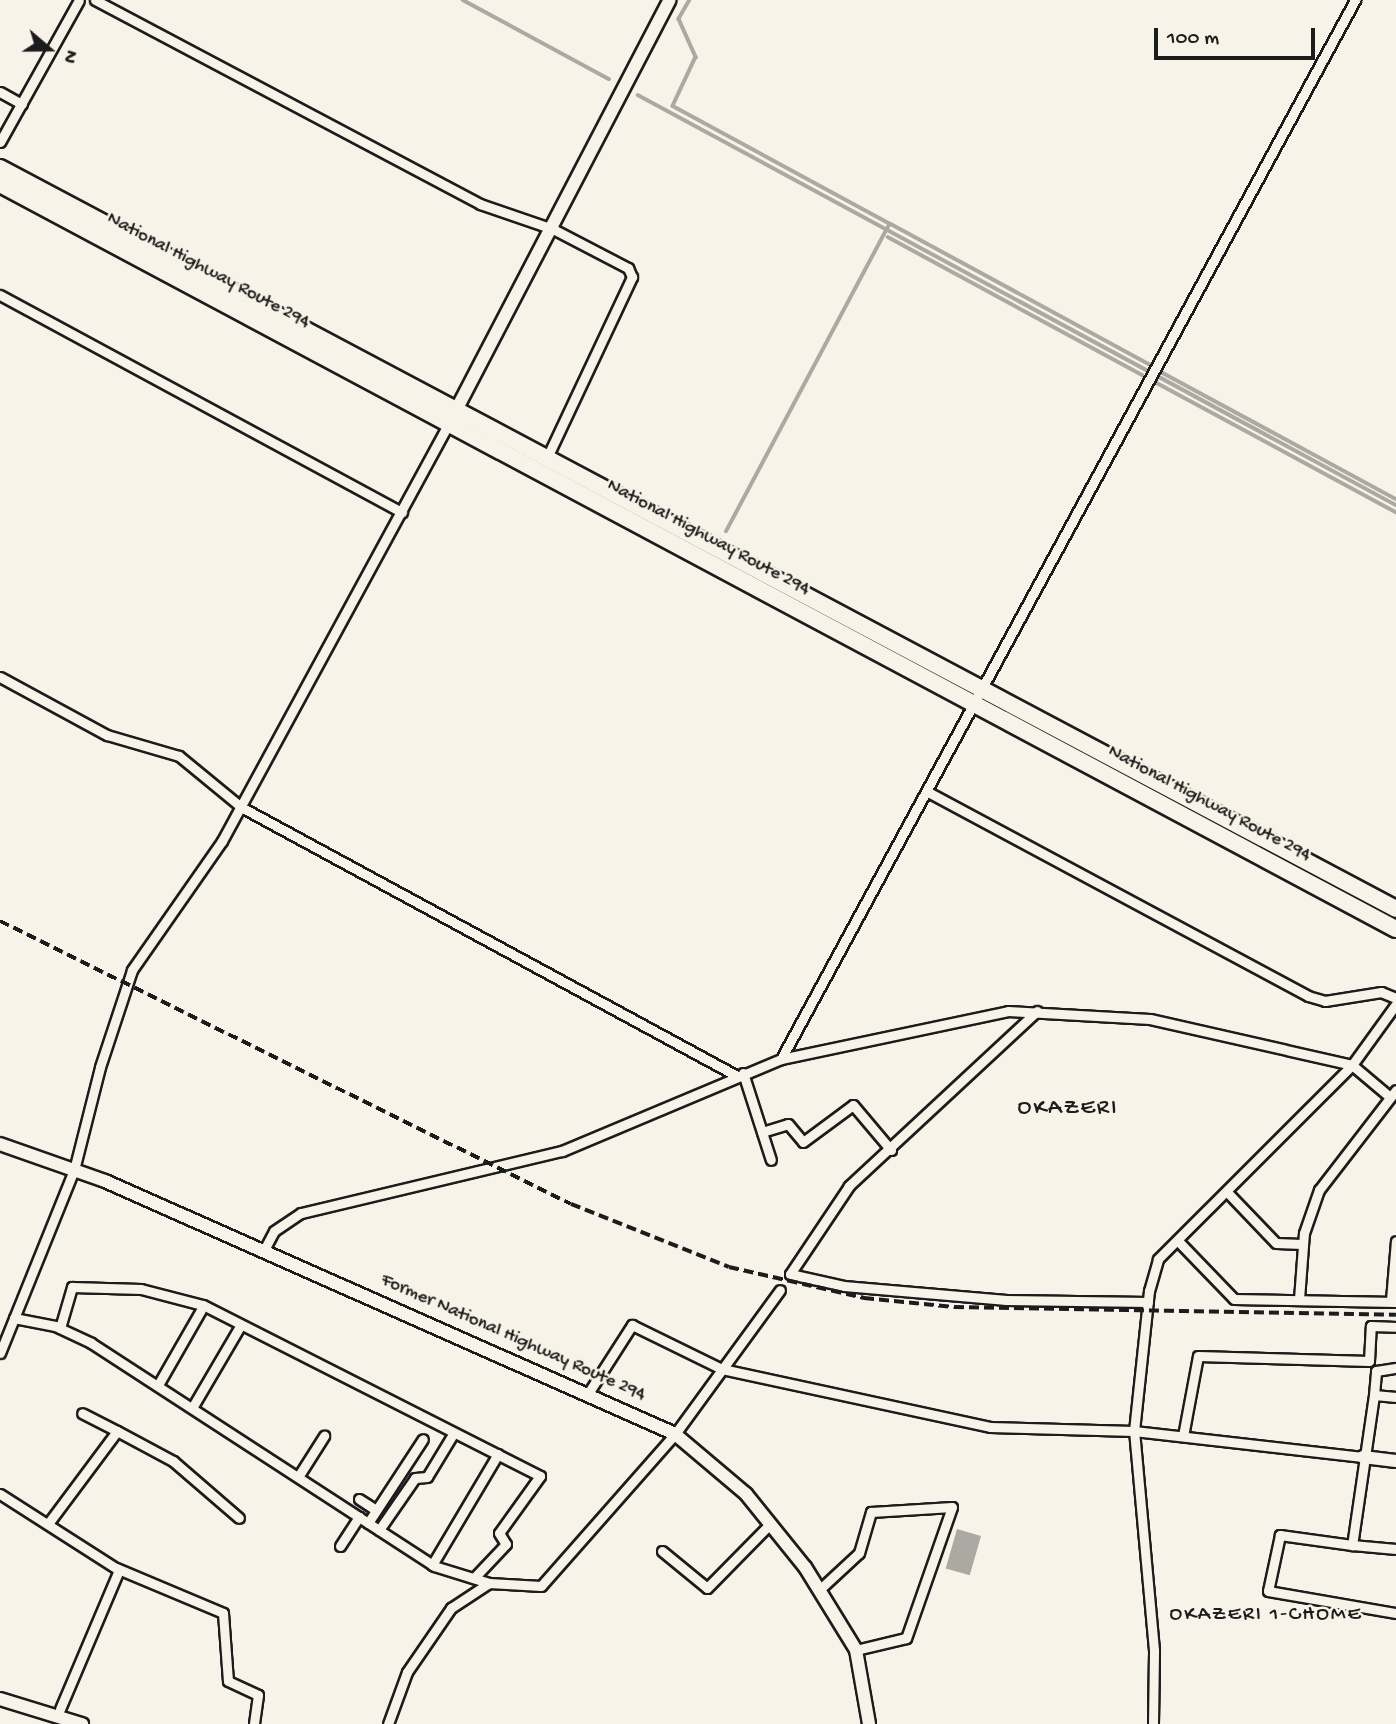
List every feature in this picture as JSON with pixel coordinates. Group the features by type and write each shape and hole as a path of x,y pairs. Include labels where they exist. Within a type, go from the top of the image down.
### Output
{"highway":[{"name":"National Highway Route 294","path":"0,167 547,458 1396,929"},
{"name":"National Highway Route 294","path":"0,184 448,424 1396,909"}],"street":[{"path":"0,142 79,0"},
{"path":"95,0 469,199 553,229 628,268 632,277 547,458"},
{"path":"0,1353 74,1170 100,1067 132,970 241,807 457,410 670,0"},
{"path":"781,1059 1355,0"},
{"path":"0,92 22,104"},
{"path":"0,295 402,512"},
{"path":"0,677 107,735 179,756 241,807 740,1074 771,1160"},
{"path":"928,792 1308,996 1325,1001 1381,992 1396,998"},
{"path":"1153,1724 1154,1650 1134,1431 1148,1302 1158,1259 1228,1193 1352,1065 1396,1004"},
{"path":"1037,1011 949,1089 891,1150 849,1186 790,1274 844,1286 1006,1300 1148,1302"},
{"path":"264,1250 274,1231 300,1213 562,1151 781,1059 969,1016 1037,1011 1116,1013 1352,1065 1393,1093 1329,1172 1303,1244 1299,1299"},
{"path":"762,1132 788,1124 803,1142 853,1105 891,1150"},
{"name":"Former National Highway Route 294","path":"0,1144 74,1170 264,1250 589,1392 676,1434 708,1457 770,1524 820,1590 856,1650 869,1724"},
{"path":"1228,1193 1276,1243 1303,1244"},
{"path":"1179,1242 1234,1299 1394,1301 1396,1241"},
{"path":"60,1328 72,1287 141,1289 203,1305 540,1476 499,1532 506,1544 474,1578"},
{"path":"14,1318 60,1328 158,1385 432,1565 489,1583 549,1583 676,1434 780,1290"},
{"path":"158,1385 201,1310"},
{"path":"589,1392 632,1325 722,1368 809,1392 990,1427 1134,1431 1396,1461"},
{"path":"1352,1545 1374,1395 1376,1371 1369,1361 1371,1326 1396,1327"},
{"path":"192,1408 239,1328"},
{"path":"1183,1436 1198,1356 1369,1361"},
{"path":"1376,1371 1396,1368"},
{"path":"1374,1395 1396,1397"},
{"path":"82,1413 173,1461 239,1518"},
{"path":"50,1521 117,1431"},
{"path":"379,1530 415,1478 427,1477 453,1434"},
{"path":"298,1477 324,1436"},
{"path":"368,1523 424,1439"},
{"path":"432,1565 498,1454"},
{"path":"0,1494 50,1521 116,1568 223,1613 228,1681 258,1695 254,1724"},
{"path":"359,1499 376,1510"},
{"path":"820,1590 859,1552 871,1512 952,1507 906,1638 856,1650"},
{"path":"340,1546 359,1517"},
{"path":"662,1551 708,1588 770,1524"},
{"path":"1396,1549 1280,1535 1268,1591 1396,1613"},
{"path":"60,1709 116,1568"},
{"path":"388,1724 407,1672 451,1608 489,1583"},
{"path":"0,1699 82,1724"}],"shaded area":[{"path":"957,1529 981,1536 970,1575 946,1568"}],"waterway":[{"path":"463,0 609,79"},
{"path":"690,0 679,19 696,57 673,106 890,224 727,531"},
{"path":"638,95 1396,505"},
{"path":"891,224 1151,365"},
{"path":"888,237 1142,375"},
{"path":"1163,373 1396,499"},
{"path":"1157,383 1396,512"}],"railway":[{"path":"0,921 571,1204 729,1267 864,1298 954,1307 1396,1315"}],"district":[{"name":"OKAZERI","path":"1068,1109"},
{"name":"OKAZERI 1-CHOME","path":"1266,1616"}]}
